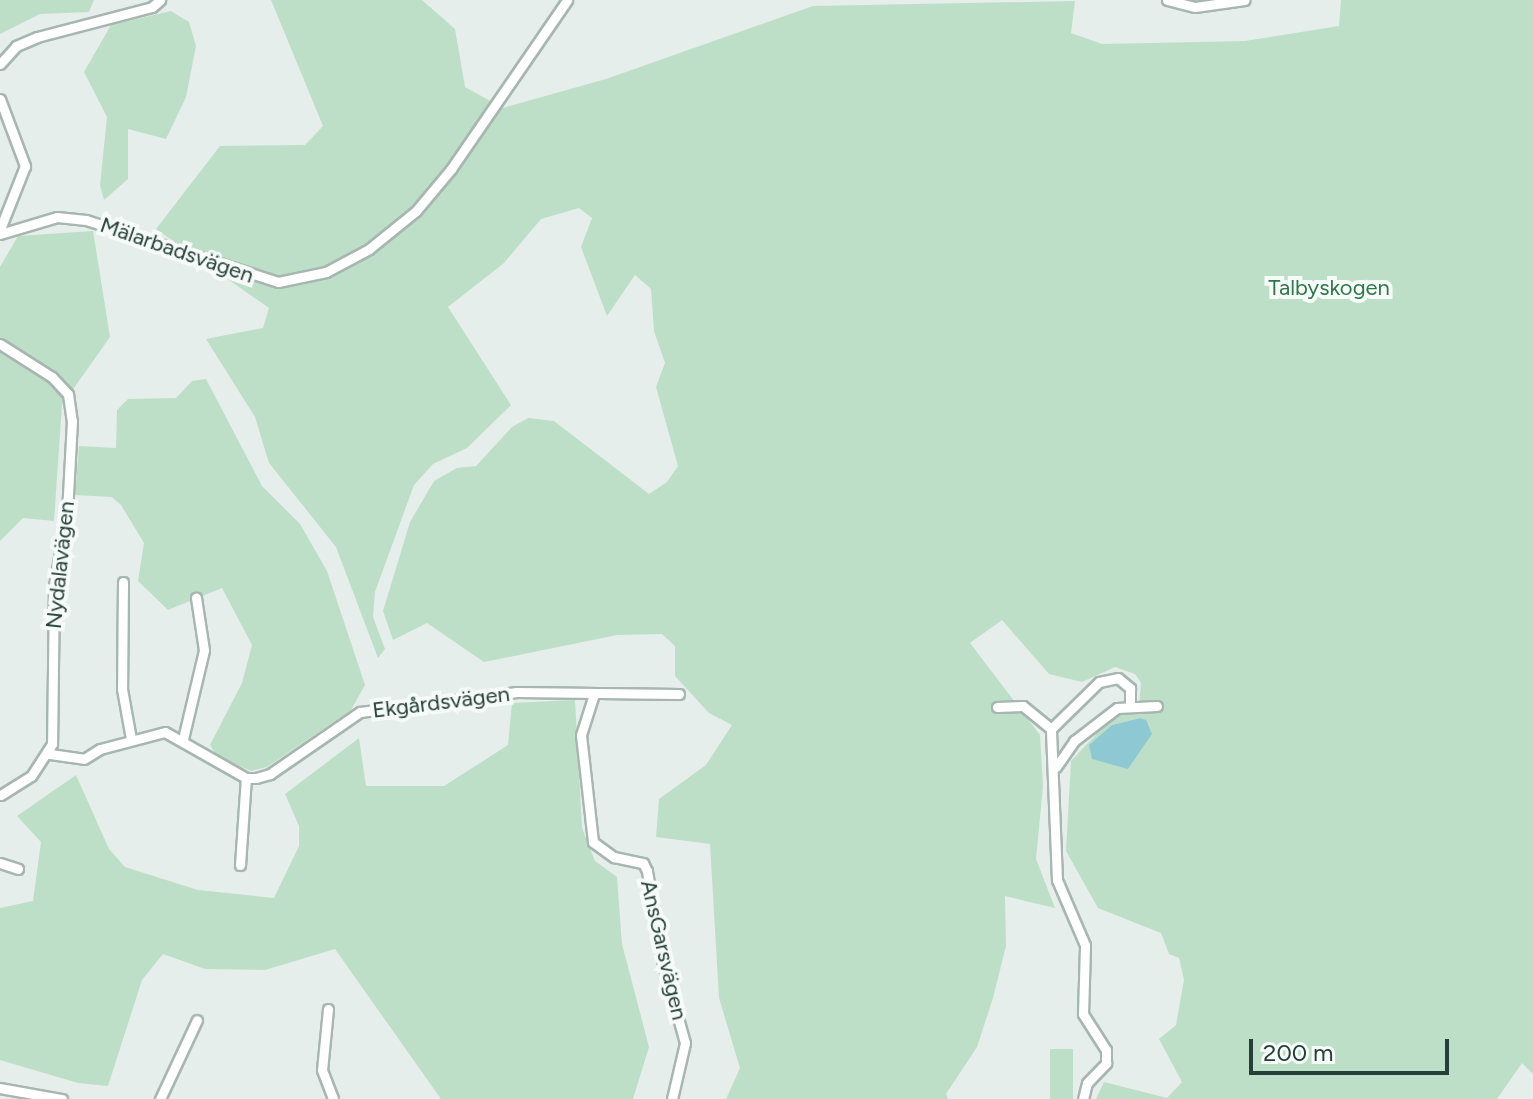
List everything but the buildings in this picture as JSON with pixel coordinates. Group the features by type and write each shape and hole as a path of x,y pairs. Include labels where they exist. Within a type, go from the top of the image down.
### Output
{"street":[{"path":"0,64 16,46 37,37 152,7 160,0"},
{"path":"1167,0 1195,7 1245,0"},
{"name":"Mälarbadsvägen","path":"0,232 57,217 86,220 278,282 326,272 369,249 416,211 451,169 563,1"},
{"path":"0,99 25,166 0,232"},
{"name":"Nydalavägen","path":"0,344 52,377 68,394 72,421 67,513 54,586 50,754"},
{"path":"123,582 122,689 131,739"},
{"path":"183,739 204,650 196,598"},
{"path":"1051,729 1099,682 1118,678 1130,688 1130,705"},
{"name":"Ekgårdsvägen","path":"246,778 270,774 360,712 517,692 679,694"},
{"name":"AnsGarsvägen","path":"594,694 581,735 593,842 614,857 643,863 647,871 662,960 685,1043 672,1099"},
{"path":"1056,767 1096,720 1130,705 1157,706"},
{"path":"997,707 1023,706 1051,729 1056,767 1057,880 1085,945 1083,1014 1106,1050 1106,1063 1087,1083 1083,1099"},
{"path":"0,795 31,776 50,754 84,759 155,731 183,739 246,778 240,865"},
{"path":"0,863 18,869"},
{"path":"328,1009 322,1070 333,1099"},
{"path":"160,1099 197,1020"},
{"path":"0,1088 62,1099"}],"green space":[{"path":"0,0 94,0 89,12 40,14 0,34"},
{"name":"Talbyskogen","path":"271,0 422,0 455,29 465,87 503,108 606,79 813,6 1075,1 1071,33 1102,44 1245,41 1339,26 1341,0 1533,0 1533,1074 1522,1063 1497,1099 1096,1099 1104,1082 1167,1098 1182,1082 1159,1039 1176,1025 1184,980 1179,958 1169,954 1161,933 1098,908 1066,851 1071,761 1109,721 1139,704 1141,683 1135,674 1115,667 1082,682 1049,674 1002,620 970,643 1040,735 1043,786 1036,859 1055,908 1005,896 1006,946 993,998 977,1047 946,1094 948,1099 726,1099 740,1068 719,998 710,844 656,837 659,799 706,765 732,725 709,713 675,676 675,646 662,634 617,635 484,662 427,623 393,640 383,611 410,522 434,481 457,468 476,466 512,427 528,418 554,421 649,494 667,482 678,466 656,387 665,363 654,331 651,289 635,275 607,316 581,247 592,218 579,208 541,219 504,263 448,307 511,405 467,448 433,464 414,485 375,592 373,617 385,649 378,658 336,547 269,463 255,417 206,339 263,328 269,308 156,229 220,146 305,145 323,126","holes":["1140,718 1151,734 1128,769 1112,725"]},
{"path":"171,11 189,22 196,46 186,97 166,139 128,129 128,179 104,200 100,185 107,117 84,72 111,25"},
{"path":"93,231 110,337 62,405 54,521 23,518 0,541 0,267 18,236"},
{"path":"206,379 262,486 300,524 327,571 365,685 351,710 267,767 251,771 217,756 210,745 242,683 252,645 222,588 168,610 138,581 144,543 121,505 112,497 75,495 79,446 116,448 117,410 128,399 176,398 192,381"},
{"path":"575,700 582,828 595,861 617,877 622,944 649,1047 633,1099 441,1099 335,949 265,970 205,969 163,954 142,980 108,1086 78,1083 0,1060 0,908 33,901 41,842 17,816 76,775 109,849 125,867 198,890 274,898 299,846 299,826 285,794 359,738 366,786 444,786 508,745 512,703"},
{"path":"1050,1049 1073,1049 1073,1099 1050,1099"}],"water":[{"path":"1140,718 1146,720 1152,734 1128,769 1092,759 1089,745 1112,725"}]}
